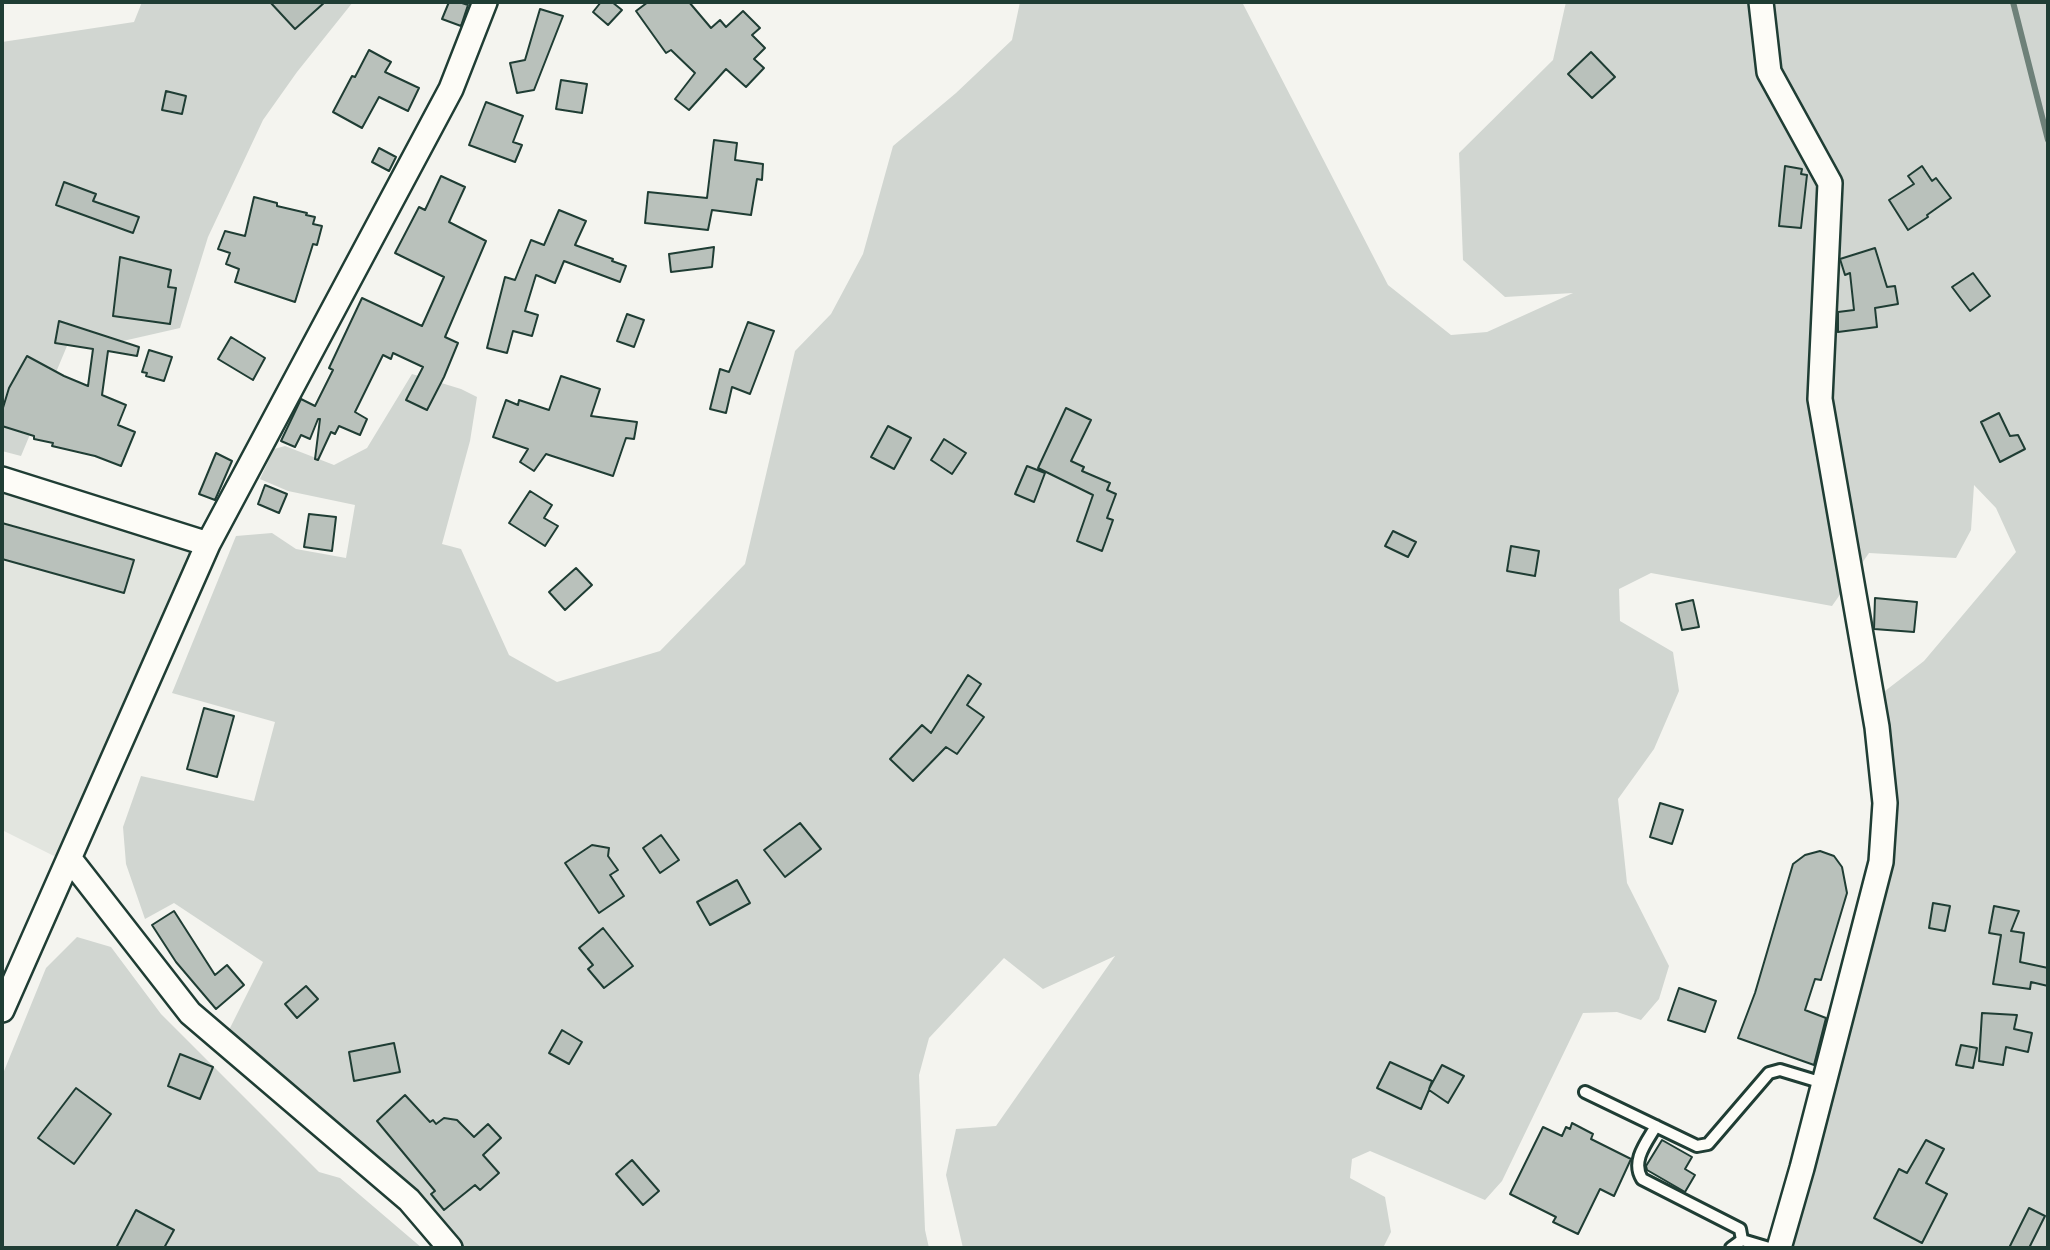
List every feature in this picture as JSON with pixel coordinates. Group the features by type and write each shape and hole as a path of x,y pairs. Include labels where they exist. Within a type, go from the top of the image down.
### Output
{"street":[{"path":"2,1010 208,544 451,89 485,2"},
{"path":"1761,2 1769,72 1830,183 1821,398 1877,727 1885,803 1881,862 1779,1248"},
{"path":"2,479 208,544"},
{"path":"70,859 190,1013 410,1200 450,1248"}],"lane":[{"path":"1585,1092 1697,1146 1708,1144 1769,1073 1780,1070 1823,1083"},
{"path":"1656,1126 1638,1160 1637,1170 1642,1179 1740,1229 1742,1240"},
{"path":"1731,1248 1742,1240"},
{"path":"1742,1240 1769,1248"}],"shaded area":[{"path":"142,2 353,2 263,120 208,237 180,328 101,346 67,346 21,456 2,451 2,42 134,22"},
{"path":"1020,2 1242,2 1388,285 1451,335 1487,332 1573,293 1505,297 1463,260 1459,153 1553,60 1566,2 2048,2 2048,1248 1768,1248 1886,882 1885,691 1924,661 2016,552 1996,508 1974,485 1971,530 1956,558 1869,553 1832,606 1651,573 1619,589 1620,621 1673,652 1679,691 1654,749 1618,799 1627,883 1669,966 1659,999 1641,1020 1617,1012 1583,1013 1502,1181 1485,1200 1370,1151 1352,1159 1350,1178 1385,1197 1391,1232 1383,1248 963,1248 946,1175 956,1129 996,1126 1115,956 1043,989 1004,958 929,1038 919,1075 925,1230 929,1248 464,1248 415,1190 228,1032 263,962 174,903 145,919 126,864 123,827 141,776 254,801 275,722 172,693 236,536 272,533 296,549 346,558 355,505 288,491 260,479 274,449 285,446 334,465 367,448 412,374 461,389 477,397 470,441 442,544 461,549 509,655 557,682 660,651 745,564 795,351 831,314 863,254 893,146 956,93 1012,40"},
{"path":"2,490 191,547 56,857 2,830"},
{"path":"77,937 111,947 161,1014 319,1172 340,1178 422,1248 2,1248 2,1076 46,968"}],"building":[{"path":"270,2 325,2 295,29"},
{"path":"449,2 468,5 461,26 442,19"},
{"path":"601,2 612,2 622,10 608,25 593,12"},
{"path":"648,2 689,2 711,28 720,20 726,27 743,11 760,28 752,35 765,48 754,59 764,68 746,87 726,69 689,110 675,99 695,73 671,50 666,53 636,11"},
{"path":"540,9 563,16 534,90 517,93 510,63 525,60"},
{"path":"369,50 391,62 385,72 419,88 408,111 379,97 362,128 333,112"},
{"path":"1591,52 1615,77 1592,98 1568,74"},
{"path":"561,80 587,84 582,113 556,109"},
{"path":"166,91 186,96 182,114 162,110"},
{"path":"486,102 523,116 513,142 522,145 515,162 469,145"},
{"path":"714,140 737,143 735,160 763,164 762,180 757,179 751,215 712,210 708,230 645,223 648,192 707,198"},
{"path":"379,148 396,157 389,171 372,162"},
{"path":"1785,166 1802,169 1801,174 1807,175 1801,228 1779,226"},
{"path":"1922,166 1932,181 1936,178 1951,198 1908,230 1889,200 1914,184 1908,176"},
{"path":"441,176 465,187 449,222 486,241 445,337 458,343 444,377 427,410 406,400 423,367 393,353 391,359 383,355 355,412 367,419 360,435 339,426 335,434 331,432 318,460 315,459 320,419 310,439 301,435 295,447 281,441 301,399 315,406 333,370 329,368 362,298 422,326 444,277 395,253 419,207 425,210"},
{"path":"64,182 96,194 93,201 139,217 133,233 56,205"},
{"path":"254,197 307,213 306,215 315,217 313,224 322,226 317,245 313,244 295,302 235,282 239,269 226,264 230,253 218,249 225,231 245,236"},
{"path":"559,210 586,221 575,245 626,266 620,282 564,261 555,283 536,275 525,311 538,315 532,336 513,331 507,353 487,348 505,277 515,280 531,240 544,245"},
{"path":"714,247 712,267 671,272 669,254"},
{"path":"1875,248 1887,287 1895,286 1898,304 1875,308 1877,327 1838,332 1838,312 1854,310 1850,273 1845,275 1840,259"},
{"path":"120,257 171,270 168,287 176,288 170,324 113,316"},
{"path":"1973,273 1990,296 1970,311 1952,287"},
{"path":"627,314 644,320 634,347 617,341"},
{"path":"59,321 139,347 137,356 108,351 102,395 126,405 118,425 135,432 121,466 95,456 52,446 53,443 34,439 34,436 2,426 2,411 9,388 27,356 88,386 93,349 55,343"},
{"path":"748,322 774,331 750,394 732,387 726,413 710,409 720,369 729,372"},
{"path":"231,337 265,358 253,380 218,359"},
{"path":"149,350 172,357 164,381 146,376 147,373 142,372"},
{"path":"561,376 600,389 591,416 637,422 634,439 626,438 613,476 546,454 534,471 520,462 528,449 493,437 506,400 518,405 519,400 549,410"},
{"path":"1066,408 1091,420 1071,461 1084,467 1082,471 1110,483 1107,490 1116,494 1107,518 1113,520 1102,551 1077,541 1093,495 1038,468"},
{"path":"1999,413 2010,436 2018,435 2025,449 2000,462 1981,422"},
{"path":"888,426 911,438 894,469 871,457"},
{"path":"944,439 966,453 952,474 931,460"},
{"path":"216,453 232,461 215,500 199,494"},
{"path":"1027,466 1045,473 1034,502 1015,494"},
{"path":"265,485 287,494 279,513 258,504"},
{"path":"530,491 552,505 544,518 558,526 545,546 509,523"},
{"path":"309,514 336,517 332,551 304,547"},
{"path":"2,523 134,560 124,593 2,559"},
{"path":"1393,531 1416,542 1408,557 1385,546"},
{"path":"1511,546 1539,551 1535,576 1507,571"},
{"path":"576,568 592,585 565,610 549,592"},
{"path":"1875,598 1917,602 1914,632 1874,629"},
{"path":"1693,600 1699,627 1682,630 1676,604"},
{"path":"968,675 981,684 967,705 984,717 957,754 946,747 913,781 890,759 922,725 931,733"},
{"path":"204,708 234,716 217,777 187,769"},
{"path":"1660,803 1683,810 1672,844 1650,837"},
{"path":"800,823 821,849 785,877 764,850"},
{"path":"661,835 679,860 660,873 643,848"},
{"path":"592,845 609,848 608,856 618,870 610,875 624,896 599,913 565,863"},
{"path":"1820,851 1834,856 1842,867 1847,893 1821,980 1815,979 1805,1010 1826,1018 1814,1065 1738,1038 1755,993 1793,864 1805,855"},
{"path":"737,880 750,903 710,925 697,902"},
{"path":"1933,903 1950,906 1945,931 1929,928"},
{"path":"1994,906 2019,911 2011,931 2024,933 2020,962 2048,968 2048,986 2031,982 2030,989 1993,984 2001,935 1989,933"},
{"path":"174,911 215,975 227,965 244,985 216,1009 176,962 152,925"},
{"path":"603,928 633,966 604,988 588,969 593,965 579,948"},
{"path":"306,986 318,999 297,1018 285,1004"},
{"path":"1679,988 1716,1001 1705,1032 1668,1020"},
{"path":"1982,1013 2017,1015 2014,1029 2032,1033 2028,1052 2006,1047 2003,1065 1979,1061"},
{"path":"562,1030 582,1042 569,1064 549,1053"},
{"path":"394,1043 400,1072 354,1081 349,1052"},
{"path":"1961,1045 1977,1048 1973,1068 1956,1065"},
{"path":"180,1054 213,1067 200,1099 168,1086"},
{"path":"1390,1062 1432,1081 1429,1089 1442,1065 1464,1076 1448,1103 1429,1090 1421,1109 1377,1088"},
{"path":"76,1088 111,1114 74,1164 38,1138"},
{"path":"405,1095 430,1122 433,1120 436,1124 444,1118 457,1120 474,1137 488,1124 501,1138 483,1155 499,1173 480,1190 475,1185 444,1210 431,1194 435,1191 377,1121"},
{"path":"1572,1123 1593,1134 1591,1139 1631,1159 1614,1196 1600,1189 1578,1234 1553,1222 1556,1217 1510,1194 1543,1127 1562,1136 1566,1127 1570,1129"},
{"path":"1662,1140 1692,1157 1685,1169 1695,1175 1685,1192 1647,1170 1646,1166"},
{"path":"1926,1140 1944,1149 1926,1183 1947,1194 1922,1243 1874,1218 1899,1169 1907,1173"},
{"path":"632,1160 659,1191 643,1205 616,1174"},
{"path":"2029,1208 2045,1216 2029,1248 2009,1248"},
{"path":"136,1210 174,1230 164,1248 116,1248"}],"waterway":[{"path":"2013,2 2048,140"}]}
